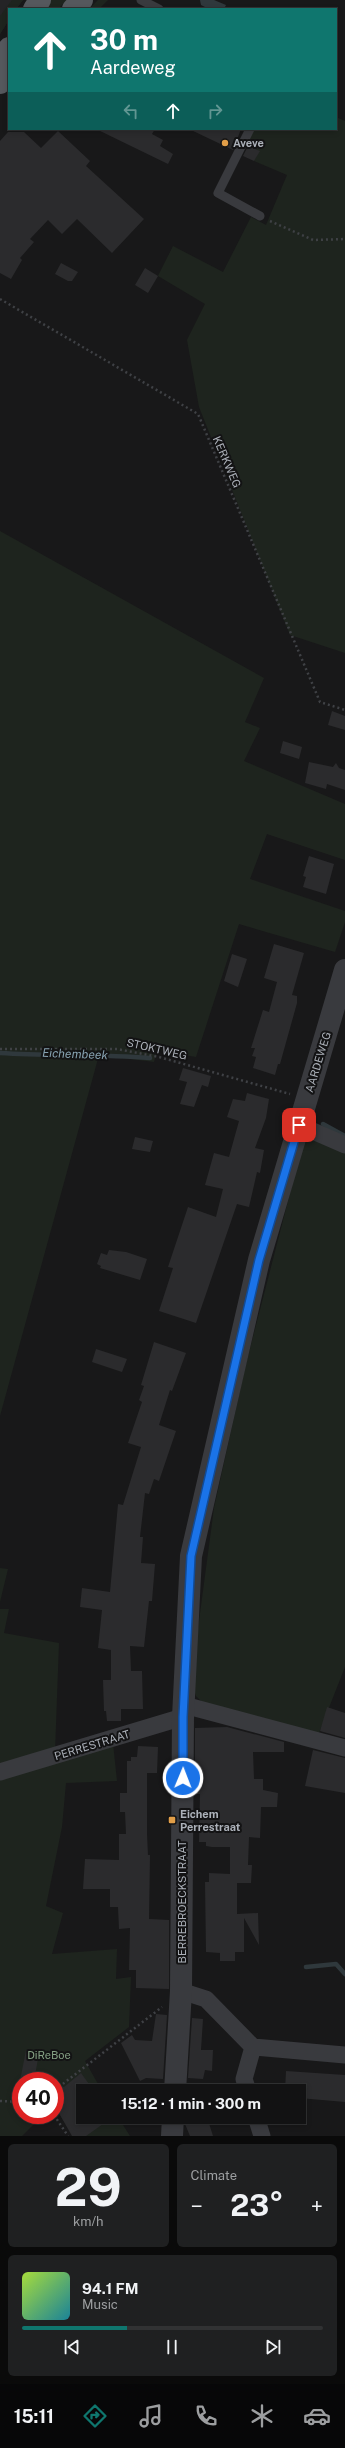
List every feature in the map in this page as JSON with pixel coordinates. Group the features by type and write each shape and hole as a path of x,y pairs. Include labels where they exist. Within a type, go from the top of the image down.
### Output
{"main road":[{"path":"74,8 82,0"},
{"path":"0,62 8,50"},
{"path":"0,83 8,75"}],"street":[{"name":"AARDEWEG","path":"184,1711 191,1556 259,1260 345,970"},
{"path":"299,1125 345,1145"},
{"path":"184,1711 345,1748"},
{"name":"PERRESTRAAT","path":"0,1772 184,1711"},
{"name":"BERREBROECKSTRAAT","path":"175,2084 181,1991 184,1711"},
{"path":"181,1991 206,1999 253,2047 345,2055"},
{"path":"246,2084 244,2079 253,2047"},
{"path":"172,2136 173,2124"},
{"path":"258,2124 262,2136"}],"lane":[{"path":"141,0 158,8"},
{"path":"250,130 218,193 260,216"}],"path":[{"path":"260,216 313,240 345,239"},
{"name":"KERKWEG","path":"0,299 198,414 320,702 345,710"},
{"name":"STOKTWEG","path":"0,1049 117,1049 206,1069 307,1099"},
{"path":"64,2083 181,1991"},
{"path":"0,2101 12,2102"},
{"path":"60,2124 68,2136"}],"shaded area":[{"path":"0,0 23,0 17,8 8,8 8,22 0,34"},
{"path":"200,0 214,0 226,5 224,8 207,8 201,5"}],"green space":[{"path":"12,0 23,0 17,8 8,8 8,22 0,34 0,16"},
{"path":"49,0 67,0 59,8 44,8"},
{"path":"98,0 108,0 100,8 90,8"},
{"path":"337,117 345,121 345,653 290,635 199,407 187,340 205,304 158,276 173,246 223,272 251,217 266,225 287,175 254,161 259,151 246,144 253,130 337,130"},
{"path":"0,531 264,678 245,722 260,728 244,761 345,804 345,860 267,834 250,879 345,911 345,922 335,952 239,924 196,1057 157,1050 154,1062 99,1055 0,1416"},
{"path":"311,1137 345,1152 345,1667 319,1733 203,1703 196,1696 191,1681 214,1508 245,1368 304,1139"},
{"path":"0,1568 8,1569 0,1602"},
{"path":"0,1609 9,1609 4,1633 59,1643 55,1752 0,1767"},
{"name":"DiReBoe","path":"113,1743 117,1781 66,1783 62,1827 46,1906 63,1913 52,1954 117,1949 116,1979 131,1977 129,2027 85,2061 98,2084 76,2084 76,2124 122,2124 130,2136 74,2136 64,2121 64,2072 12,2072 12,2124 34,2124 22,2136 0,2136 0,1776"}],"building":[{"path":"98,130 154,130 152,134 163,140 160,146 173,154 168,164"},
{"name":"Aveve","path":"191,130 241,130 233,150"},
{"path":"58,131 90,161 86,166 144,219 112,253 77,219 62,234 48,220 30,239 34,242 20,258 22,260 11,279 0,273 0,141 8,132 24,132 41,148"},
{"path":"248,146 260,151 254,161 243,156"},
{"path":"61,263 78,272 72,281 68,281 55,274"},
{"path":"145,268 158,276 148,293 135,285"},
{"path":"332,711 345,716 345,730 328,725"},
{"path":"283,741 302,747 299,759 280,753"},
{"path":"309,762 333,767 336,763 339,768 345,770 345,790 327,784 326,789 305,783"},
{"path":"309,856 334,864 326,894 303,887 306,877 303,876"},
{"path":"274,944 304,953 292,995 297,996 297,1003 280,1064 278,1064 275,1075 253,1068 256,1057 252,1056 255,1048 251,1048 263,1010 269,1012 277,982 264,978"},
{"path":"232,954 247,959 238,987 224,981"},
{"path":"183,1068 211,1076 208,1087 202,1085 194,1107 180,1104 187,1082 179,1080"},
{"path":"247,1093 269,1099 266,1118 255,1148 264,1150 260,1173 257,1172 249,1207 237,1204 196,1323 159,1311 173,1268 168,1267 188,1207 216,1217 223,1189 205,1185 214,1153 229,1157 239,1121 227,1117 233,1099 245,1101"},
{"path":"135,1137 153,1141 150,1152 132,1149"},
{"path":"109,1250 126,1252 147,1259 140,1280 100,1268 101,1266 97,1264 101,1253 107,1255"},
{"path":"154,1342 186,1353 172,1391 170,1390 159,1425 176,1431 159,1481 154,1479 149,1494 145,1493 140,1537 143,1537 141,1563 155,1564 152,1601 149,1601 144,1647 130,1646 131,1671 142,1671 143,1709 121,1709 121,1721 107,1721 106,1711 104,1711 103,1680 111,1680 111,1650 98,1648 102,1610 80,1607 82,1588 110,1592 118,1504 123,1505 141,1447 128,1443 142,1402 139,1400 144,1386 141,1385"},
{"path":"96,1349 127,1359 122,1372 92,1362"},
{"path":"327,1707 345,1713 345,1738 320,1731"},
{"path":"227,1727 284,1742 284,1752 253,1752 254,1779 263,1779 263,1790 278,1793 277,1807 261,1807 260,1838 249,1837 248,1865 252,1865 251,1883 237,1883 237,1914 258,1913 259,1945 244,1918 244,1952 235,1952 235,1961 220,1961 220,1953 206,1952 205,1882 209,1882 209,1873 230,1874 230,1847 212,1847 206,1846 206,1842 199,1842 200,1794 195,1794 195,1728"},
{"path":"138,1746 158,1747 157,1773 147,1773 147,1834 148,1855 150,1855 149,1919 169,1920 169,1989 136,1988 136,1970 129,1970 130,1928 119,1929 118,1907 110,1907 110,1889 83,1889 85,1859 119,1860 119,1834 126,1834 125,1812 120,1812 120,1793 127,1793 127,1761 131,1761 131,1757 137,1757"},
{"path":"313,1750 345,1758 345,1793 305,1786"},
{"path":"156,2014 167,2015 163,2079 146,2078 140,2081 121,2043 132,2035 135,2040 152,2041"},
{"path":"192,2018 203,2019 201,2050 213,2050 212,2071 205,2070 203,2079 188,2078"},
{"path":"26,2050 39,2053 36,2072 22,2072"},
{"path":"286,2071 345,2075 345,2102 306,2099 306,2084 285,2084"},
{"path":"81,2073 89,2084 76,2084 76,2124 103,2124 86,2136 72,2136 64,2122 64,2087"},
{"path":"185,2124 209,2124 213,2136 190,2136"}],"waterway":[{"name":"Eichembeek","path":"0,1053 150,1058"},
{"name":"Eichembeek","path":"323,1124 345,1136"},
{"path":"306,1967 336,1964 345,1974"}],"place":[{"name":"Aveve","path":"225,143"},
{"name":"Eichem Perrestraat","path":"172,1820"}],"route":[{"path":"183,1778 183,1717 191,1556 259,1260 299,1125"}]}
